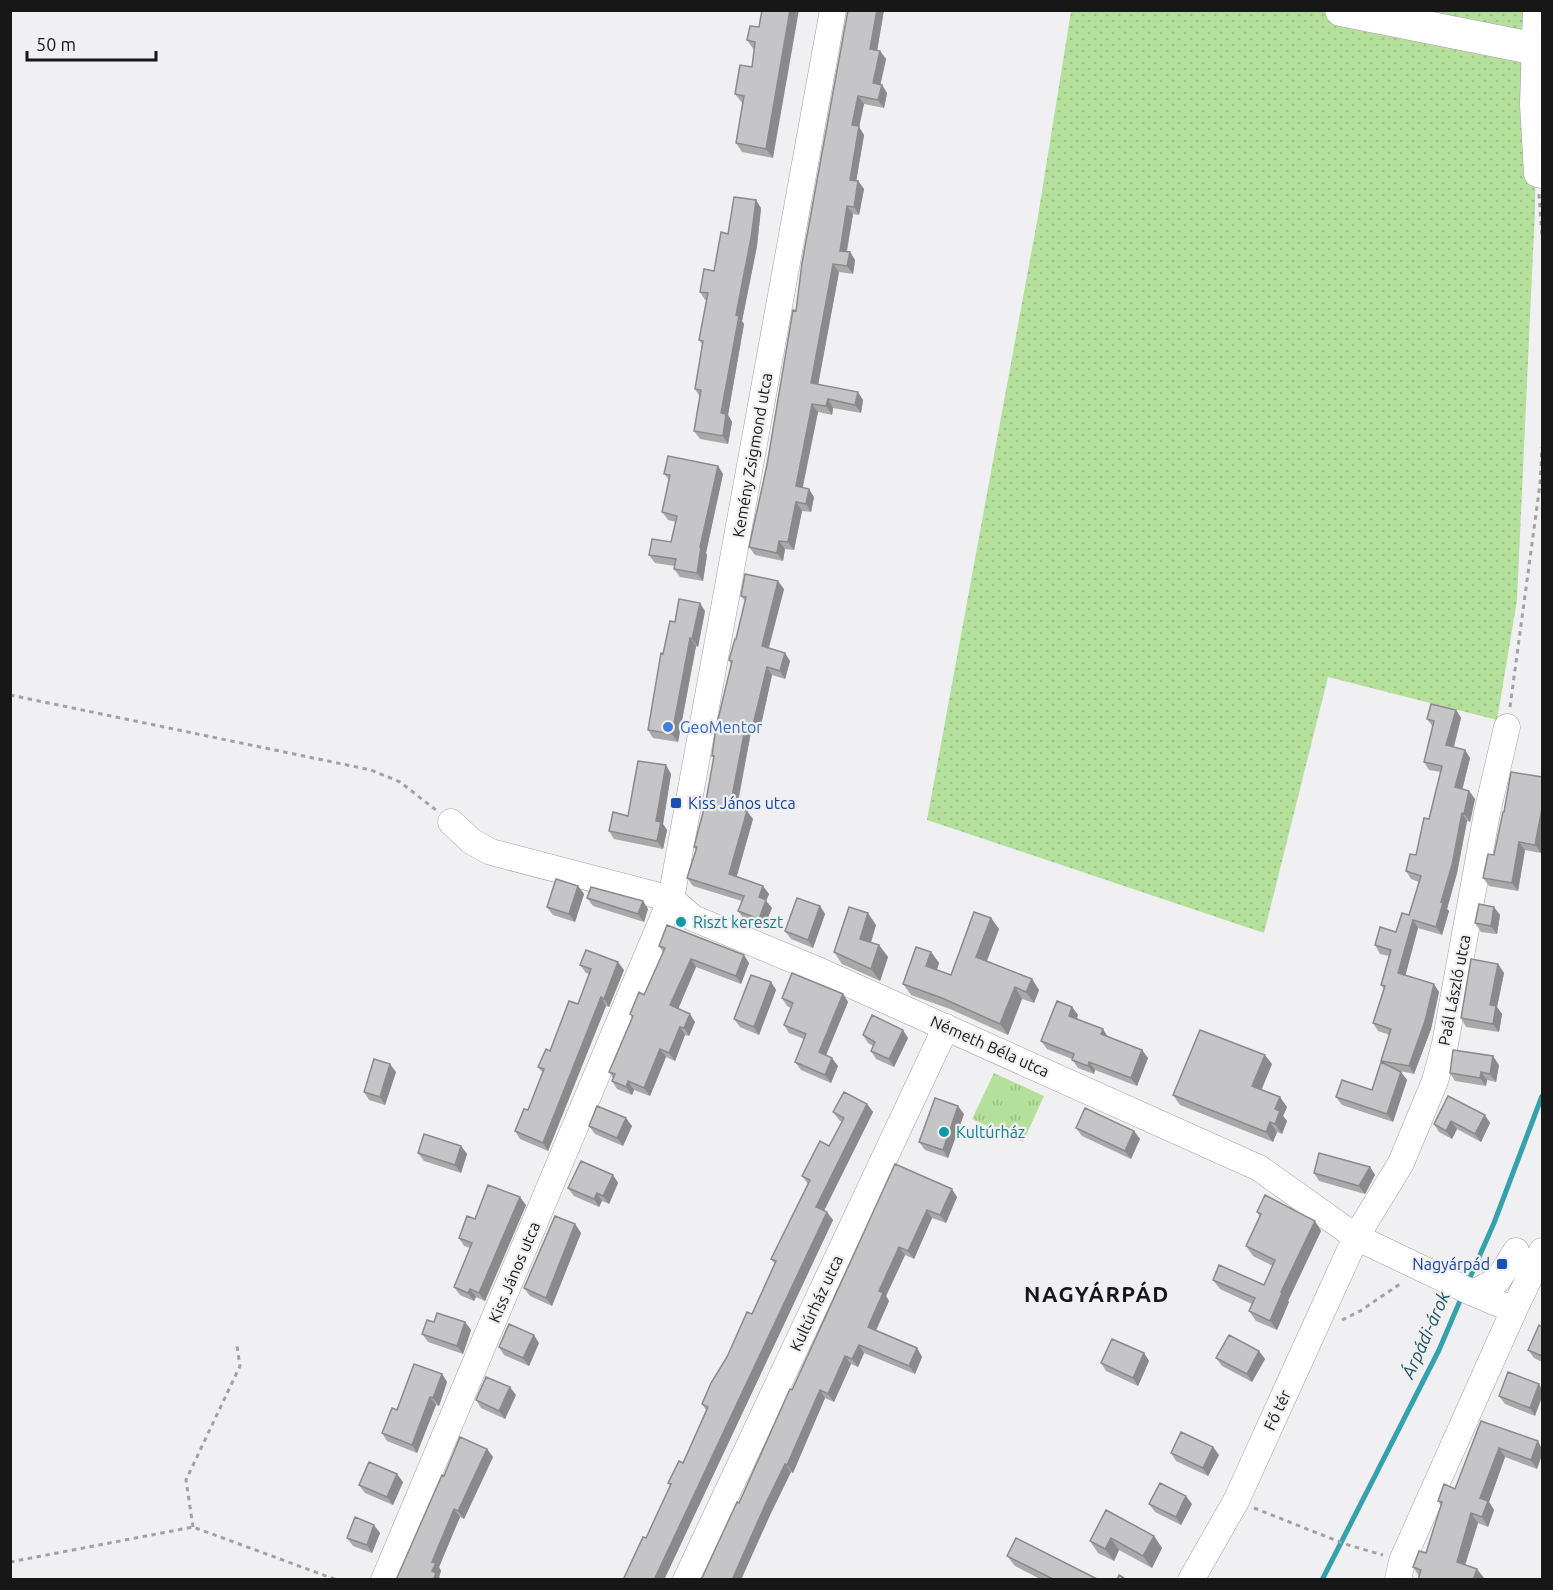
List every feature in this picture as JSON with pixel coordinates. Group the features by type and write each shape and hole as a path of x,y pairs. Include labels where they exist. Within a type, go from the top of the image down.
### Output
{"main road":[{"path":"1341,10 1539,50"}],"street":[{"name":"Kemény Zsigmond utca","path":"671,899 833,10"},
{"path":"1536,10 1539,50 1540,175"},
{"name":"Paál László utca","path":"1356,1237 1401,1163 1435,1081 1445,1044 1487,813 1508,727"},
{"name":"Németh Béla utca","path":"452,822 471,841 491,852 671,899 693,918 820,971 1259,1168 1356,1237 1464,1289 1514,1310"},
{"name":"Kiss János utca","path":"384,1580 671,899"},
{"name":"Kultúrház utca","path":"686,1580 946,1027"},
{"name":"Fő tér","path":"1191,1580 1236,1501 1356,1237"},
{"path":"1464,1289 1498,1280 1516,1251"},
{"path":"1400,1570 1542,1251"}],"path":[{"path":"1540,175 1542,236"},
{"path":"1508,727 1539,495 1542,447"},
{"path":"10,695 371,770 400,782 452,822"},
{"path":"1312,1335 1360,1311 1409,1278 1429,1272"},
{"path":"193,1527 186,1480 240,1366 237,1346"},
{"path":"1236,1501 1345,1544 1400,1570"},
{"path":"10,1562 193,1527 337,1580"}],"green space":[{"path":"1071,11 1537,11 1535,209 1517,600 1497,720 1328,677 1264,933 927,820 1038,216"},
{"path":"994,1073 1044,1096 1023,1142 972,1119"}],"building":[{"path":"762,10 790,10 766,149 736,143 744,96 735,94 740,65 752,67 755,42 747,40 750,26 759,27"},
{"path":"848,10 877,10 870,49 880,51 873,83 882,85 878,100 858,96 852,125 859,126 850,180 858,181 854,207 847,206 840,251 850,252 847,266 833,264 811,383 858,392 855,405 828,399 826,406 812,404 796,486 809,489 806,504 796,502 788,542 779,541 777,553 749,547 767,465 793,310 796,311 802,263"},
{"path":"734,197 756,200 736,315 739,316 721,413 726,414 723,436 694,431 701,390 695,389 703,341 699,340 708,293 700,292 704,269 714,271 721,232 728,234"},
{"path":"668,456 718,466 700,547 697,573 674,569 676,559 649,555 652,539 671,542 677,516 662,512 670,475 664,474"},
{"path":"745,574 778,581 762,646 785,653 780,671 767,667 753,725 746,724 730,807 747,811 729,874 763,886 759,897 766,900 759,919 738,911 744,896 687,878 697,847 694,847 706,801 714,756 712,756 716,728 732,661 729,660 746,597 741,596"},
{"path":"679,599 700,603 692,639 690,638 672,734 648,730 661,653 663,654 670,621 675,622"},
{"path":"1431,704 1456,710 1446,745 1465,750 1455,787 1469,791 1436,927 1413,920 1398,973 1434,984 1425,1021 1409,1066 1381,1061 1391,1029 1373,1023 1385,986 1381,985 1391,950 1375,945 1380,927 1396,932 1402,913 1409,915 1421,876 1406,871 1410,854 1416,855 1424,818 1429,819 1442,766 1424,762 1434,721 1427,719"},
{"path":"638,761 666,765 656,821 661,822 657,841 609,831 613,812 628,816"},
{"path":"1511,772 1542,777 1542,808 1535,845 1519,842 1512,883 1483,878 1488,854 1494,855"},
{"path":"556,879 578,886 569,914 547,907"},
{"path":"591,887 643,901 638,914 587,898"},
{"path":"797,898 820,906 808,940 785,931"},
{"path":"1479,904 1494,907 1491,926 1475,923"},
{"path":"849,907 868,913 860,939 879,945 871,969 834,952"},
{"path":"974,912 991,918 976,957 1032,979 1026,992 1015,987 1000,1024 942,998 903,984 916,947 931,952 926,966 951,975"},
{"path":"667,925 744,955 736,976 691,959 670,1005 690,1014 684,1028 680,1027 669,1053 660,1049 644,1088 628,1081 626,1087 612,1081 615,1074 609,1072 633,1016 630,1014 639,992 644,995 665,948 659,946"},
{"path":"586,950 618,962 604,999 601,997 543,1143 515,1131 524,1109 528,1110 544,1069 538,1067 546,1049 550,1051 569,1001 578,1004 591,969 580,965"},
{"path":"1471,959 1498,964 1490,1005 1496,1006 1493,1024 1461,1018"},
{"path":"792,973 843,994 819,1052 832,1058 825,1075 795,1062 806,1034 784,1025 793,1003 782,998"},
{"path":"751,975 771,982 754,1027 734,1019"},
{"path":"1057,1001 1072,1007 1069,1016 1103,1029 1101,1034 1142,1050 1131,1078 1089,1062 1088,1066 1072,1060 1074,1054 1041,1041"},
{"path":"872,1015 903,1030 889,1059 871,1051 875,1042 863,1035"},
{"path":"1200,1030 1265,1055 1252,1086 1280,1097 1275,1109 1280,1111 1275,1124 1270,1122 1266,1132 1173,1095"},
{"path":"1453,1050 1493,1056 1490,1074 1481,1072 1480,1078 1450,1073"},
{"path":"374,1059 390,1064 380,1097 364,1092"},
{"path":"1381,1062 1401,1072 1387,1114 1336,1097 1342,1080 1372,1090"},
{"path":"844,1092 867,1104 816,1207 827,1212 654,1580 623,1580 643,1537 646,1538 679,1461 683,1463 708,1407 702,1404 711,1383 727,1357 747,1312 752,1314 776,1261 771,1259 810,1180 802,1176 820,1141 829,1146 844,1118 833,1112"},
{"path":"1448,1096 1485,1115 1475,1134 1451,1121 1446,1131 1434,1124"},
{"name":"Kultúrház","path":"935,1098 958,1106 943,1150 919,1142"},
{"path":"597,1106 626,1118 617,1138 589,1126"},
{"path":"1085,1108 1134,1131 1125,1151 1076,1128"},
{"path":"424,1134 461,1146 455,1165 418,1153"},
{"path":"1319,1153 1370,1167 1359,1186 1314,1173"},
{"path":"581,1161 613,1175 603,1196 597,1193 594,1199 568,1188"},
{"path":"895,1164 952,1189 940,1215 927,1210 908,1251 899,1247 879,1291 883,1293 868,1327 917,1348 909,1366 859,1345 852,1359 845,1356 828,1394 820,1390 732,1580 701,1580 737,1502 739,1503 790,1389 792,1390"},
{"path":"488,1185 520,1197 479,1293 470,1289 468,1293 454,1287 472,1243 459,1238 467,1216 475,1219"},
{"path":"1265,1195 1315,1221 1281,1292 1270,1321 1249,1311 1255,1298 1213,1280 1219,1265 1264,1285 1275,1260 1246,1246 1261,1214 1257,1212"},
{"path":"555,1216 575,1224 546,1298 524,1288"},
{"path":"437,1313 465,1322 457,1346 422,1334 427,1320 434,1322"},
{"path":"509,1324 534,1335 523,1358 499,1347"},
{"path":"1539,1325 1542,1327 1542,1356 1528,1350"},
{"path":"1229,1335 1259,1351 1247,1374 1216,1358"},
{"path":"1112,1339 1144,1353 1133,1378 1101,1363"},
{"path":"414,1364 442,1374 433,1398 430,1397 412,1445 382,1433 392,1408 397,1410"},
{"path":"1508,1372 1539,1384 1530,1408 1499,1396"},
{"path":"486,1377 510,1387 499,1411 476,1400"},
{"path":"1481,1421 1538,1441 1531,1460 1499,1448 1480,1498 1488,1501 1482,1517 1471,1513 1457,1562 1477,1569 1473,1580 1418,1580 1421,1570 1413,1567 1419,1551 1426,1553 1442,1502 1438,1501 1444,1484 1455,1489"},
{"path":"1181,1432 1213,1447 1203,1468 1171,1453"},
{"path":"460,1437 487,1449 458,1511 454,1509 432,1562 436,1563 432,1571 436,1573 433,1580 396,1580 442,1475 444,1476"},
{"path":"369,1462 397,1474 387,1497 359,1485"},
{"path":"1160,1483 1186,1496 1176,1517 1149,1504"},
{"path":"1106,1510 1154,1536 1143,1556 1111,1538 1105,1549 1090,1541"},
{"path":"355,1517 374,1525 367,1545 347,1538"},
{"path":"1016,1538 1099,1580 1055,1580 1007,1556"},
{"path":"1119,1575 1127,1580 1117,1580"}],"waterway":[{"name":"Árpádi-árok","path":"1468,1282 1494,1223 1542,1096"},
{"name":"Árpádi-árok","path":"1322,1580 1439,1350 1462,1296"}],"place":[{"name":"GeoMentor","path":"668,727"},
{"name":"Kiss János utca","path":"676,803"},
{"name":"Riszt kereszt","path":"681,922"},
{"name":"Kultúrház","path":"944,1132"},
{"name":"Nagyárpád","path":"1502,1264"}],"district":[{"name":"NAGYÁRPÁD","path":"1097,1294"}]}
